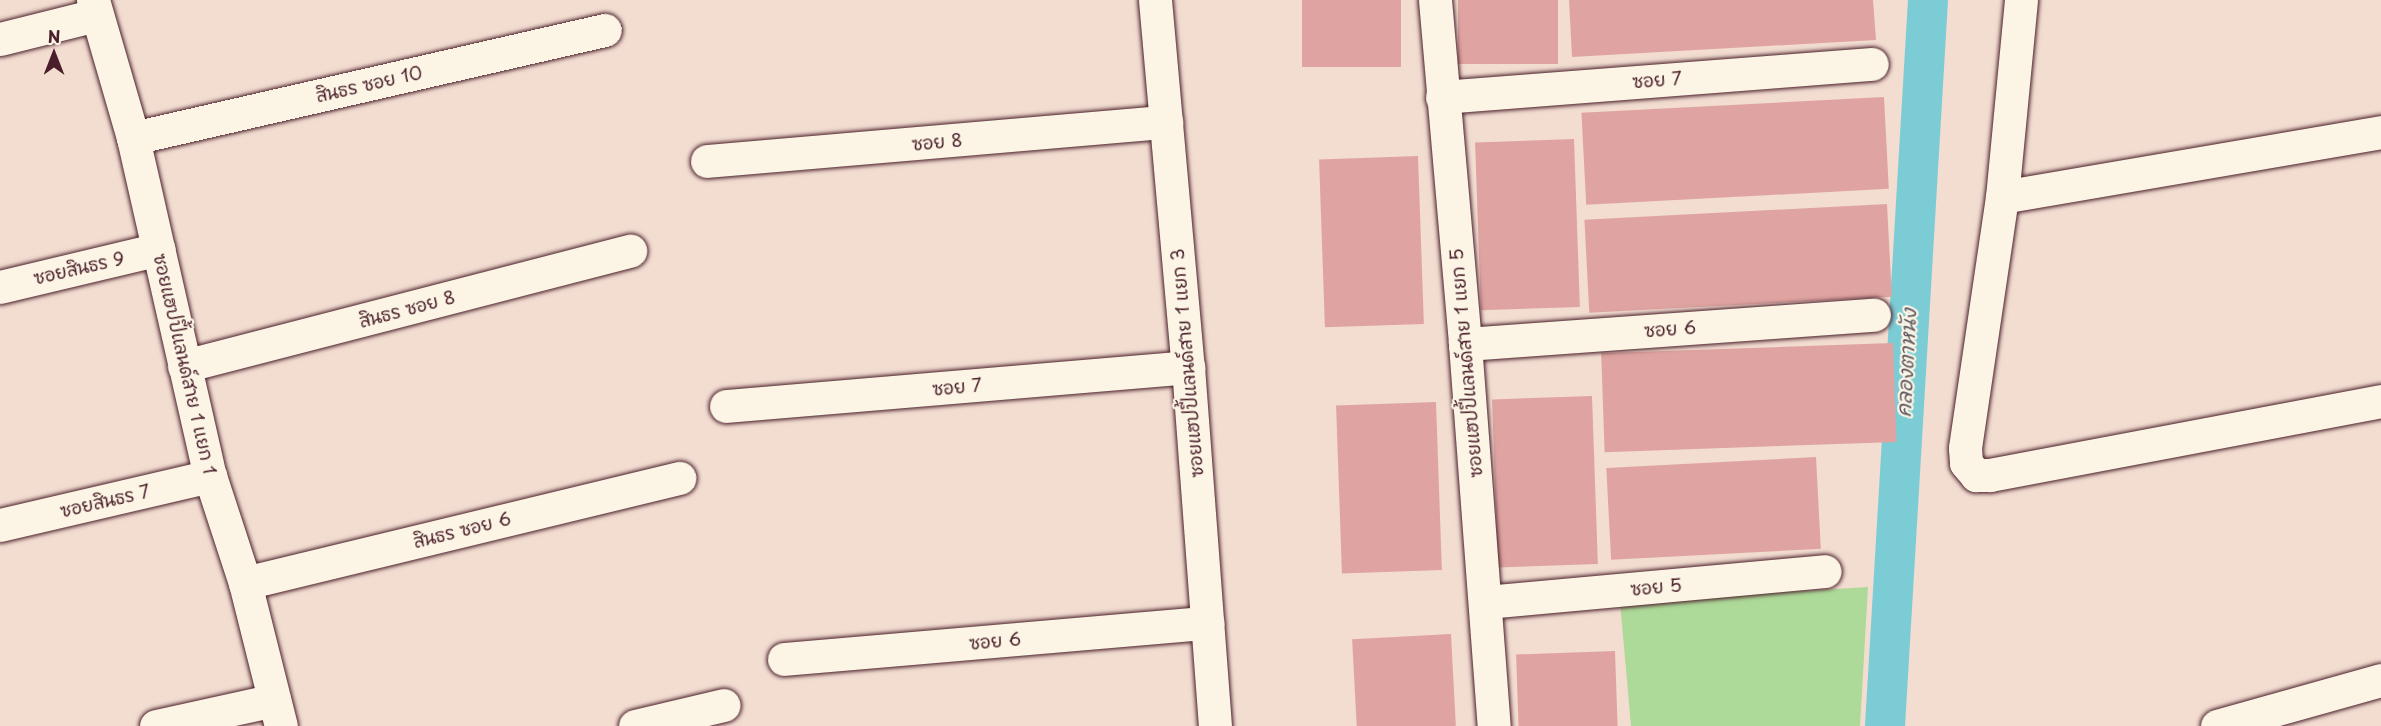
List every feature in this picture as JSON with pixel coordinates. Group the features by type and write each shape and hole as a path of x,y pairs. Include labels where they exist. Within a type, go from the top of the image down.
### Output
{"street":[{"name":"ซอยแฮปปี้แลนด์สาย 1 แยก 3","path":"1155,0 1188,367 1215,726"},
{"name":"ซอยแฮปปี้แลนด์สาย 1 แยก 5","path":"1435,0 1486,602 1494,726"},
{"path":"2021,0 2002,197 1965,448 1966,463 1976,475 1990,475 2381,402"},
{"path":"0,39 95,7"},
{"name":"ซอยแฮปปี้แลนด์สาย 1 แยก 1","path":"95,7 133,138 210,476 245,583 278,713"},
{"name":"สินธร ซอย 10","path":"133,138 605,30"},
{"name":"ซอย 7","path":"1442,97 1872,64"},
{"name":"ซอย 8","path":"707,161 1166,122"},
{"path":"2002,197 2381,132"},
{"name":"ซอยสินธร 9","path":"0,287 159,249"},
{"name":"สินธร ซอย 8","path":"184,366 630,251"},
{"name":"ซอย 6","path":"1465,344 1874,315"},
{"name":"ซอย 7","path":"726,406 1188,367"},
{"name":"ซอยสินธร 7","path":"0,525 210,476"},
{"name":"สินธร ซอย 6","path":"245,583 679,478"},
{"name":"ซอย 5","path":"1486,602 1825,572"},
{"name":"ซอย 6","path":"784,659 1207,622"},
{"path":"2217,726 2381,680"},
{"path":"635,726 724,705"},
{"path":"156,726 278,713"}],"green space":[{"path":"1868,587 1860,726 1631,726 1620,602"}],"building":[{"path":"1302,0 1401,0 1401,67 1302,67"},
{"path":"1458,0 1558,0 1558,64 1458,64"},
{"path":"1569,0 1873,0 1876,40 1572,57"},
{"path":"1884,97 1889,189 1586,205 1581,113"},
{"path":"1574,139 1580,307 1481,310 1475,142"},
{"path":"1418,156 1424,324 1325,327 1319,159"},
{"path":"1887,204 1892,297 1589,313 1584,220"},
{"path":"1893,343 1896,442 1605,452 1601,353"},
{"path":"1592,396 1598,564 1498,567 1492,399"},
{"path":"1436,402 1442,570 1342,573 1336,405"},
{"path":"1816,457 1821,549 1611,560 1606,468"},
{"path":"1451,634 1456,726 1357,726 1352,639"},
{"path":"1615,651 1618,726 1519,726 1516,654"}],"waterway":[{"name":"คลองตาหนัง","path":"1885,726 1928,0"}]}
